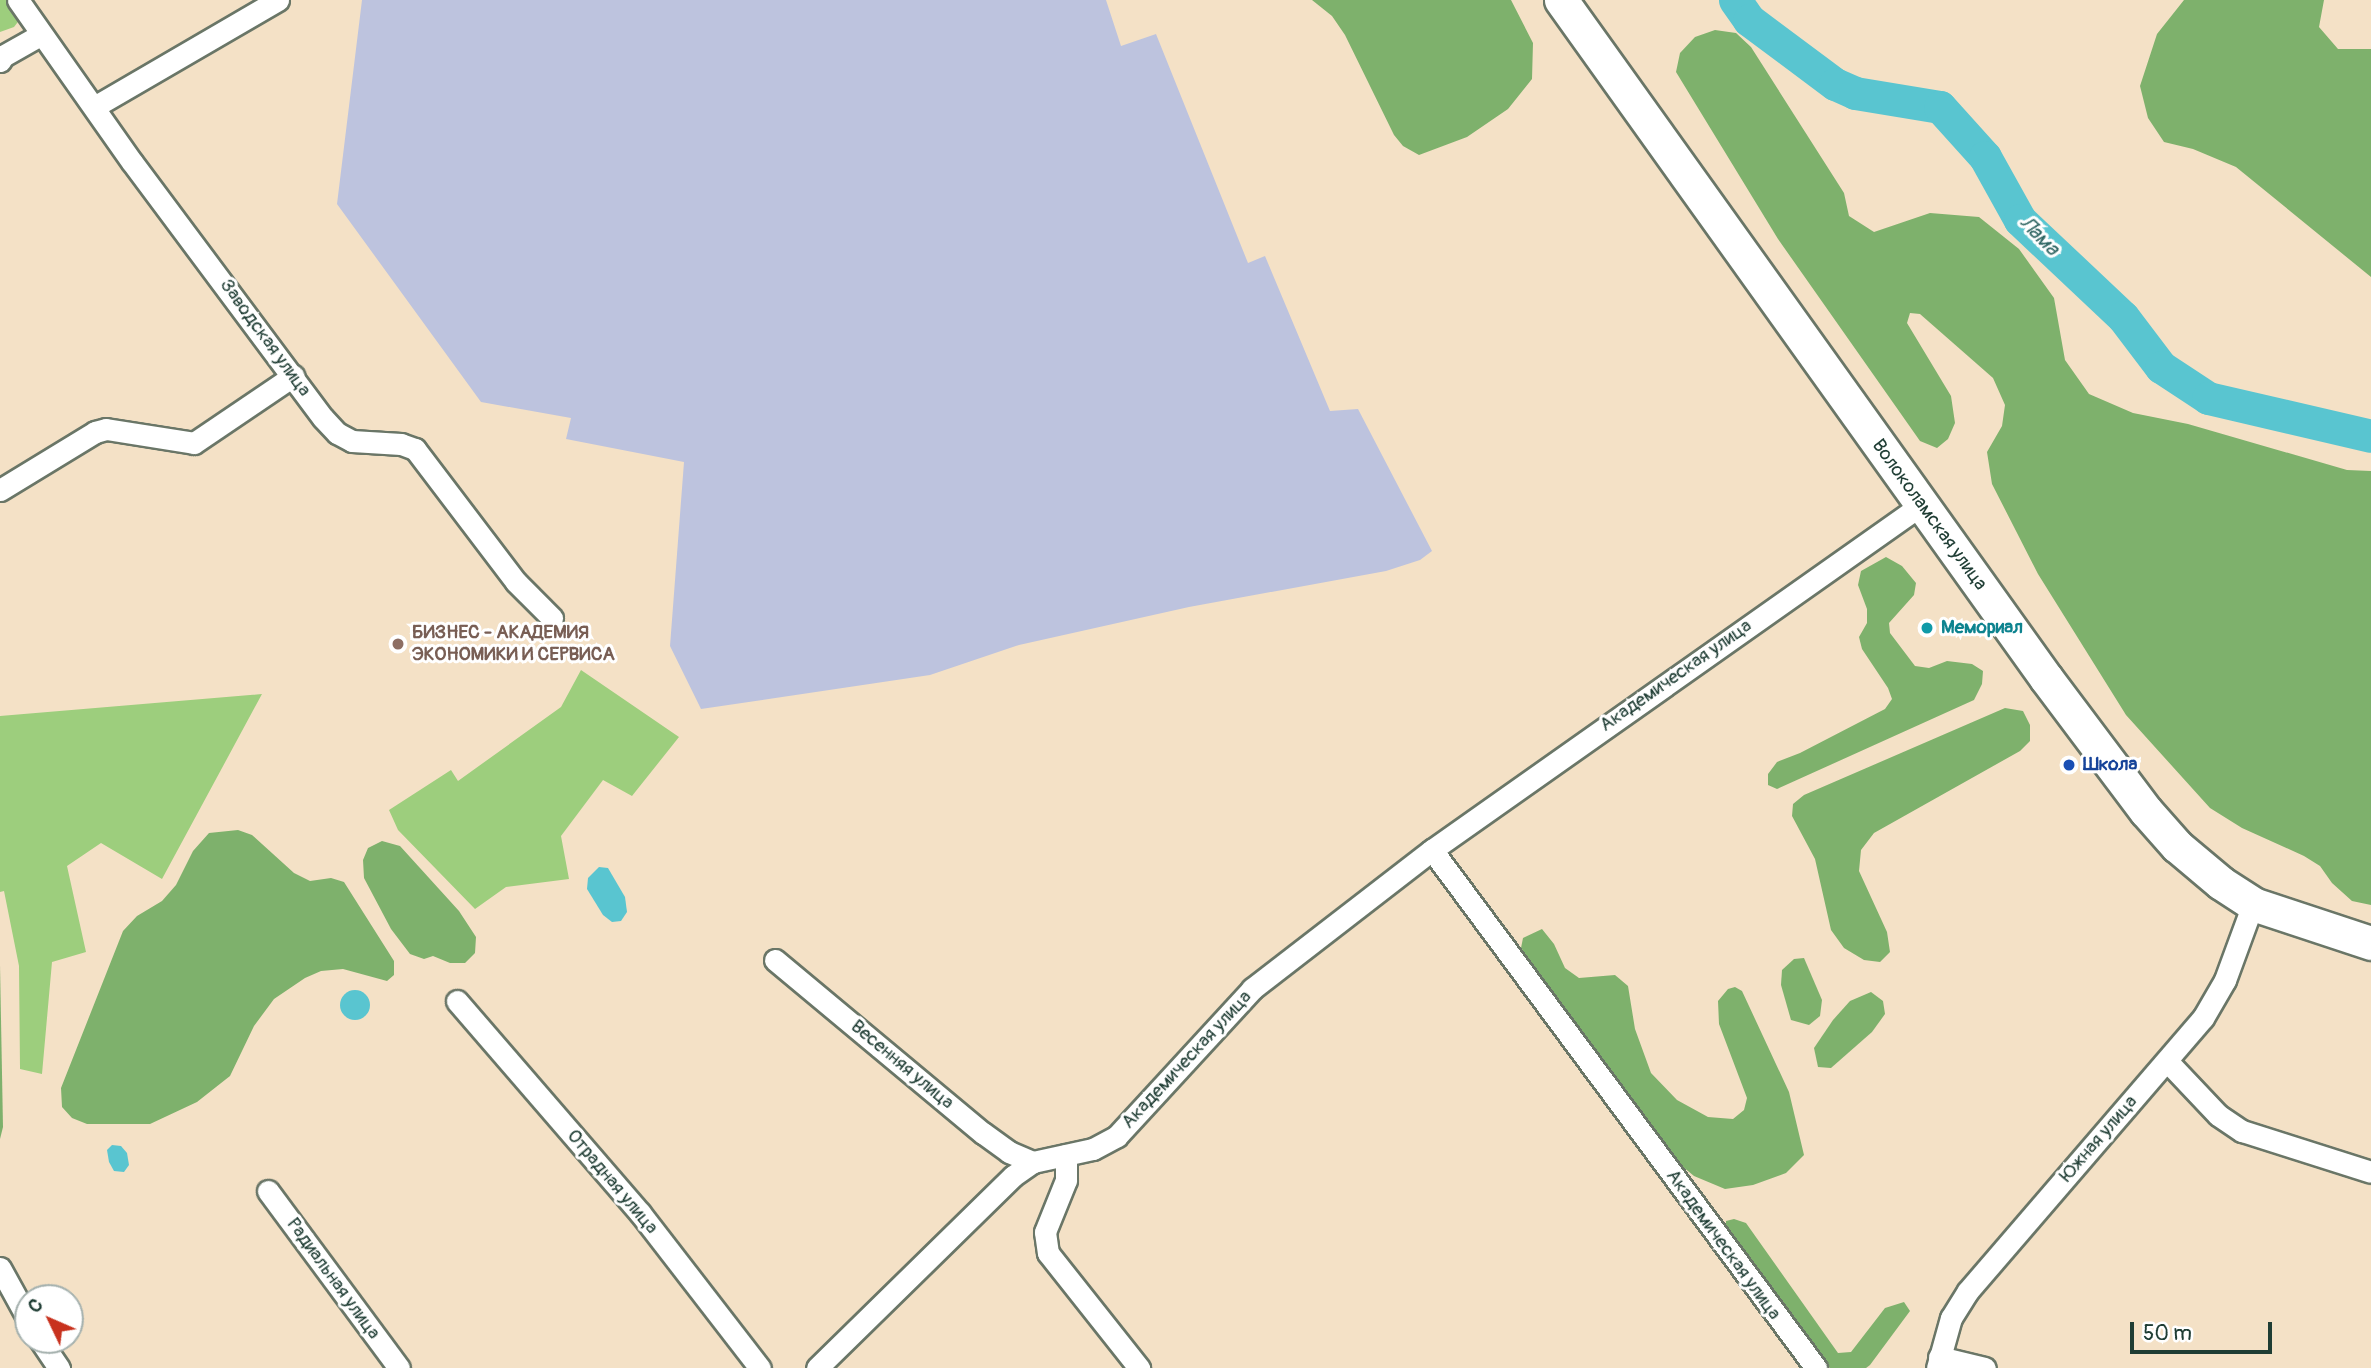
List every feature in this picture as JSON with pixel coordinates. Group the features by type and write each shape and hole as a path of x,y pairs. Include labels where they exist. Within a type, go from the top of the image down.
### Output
{"main road":[{"name":"Волоколамская улица","path":"1561,0 1922,505 2146,811 2178,846 2221,883 2253,904 2295,921 2371,943"}],"street":[{"name":"Заводская улица","path":"18,0 40,35 337,433 352,441 401,444 415,449 516,582 552,618"},
{"path":"94,107 278,0"},
{"path":"0,61 4,55 40,35"},
{"path":"0,490 95,432 106,429 194,443 293,376"},
{"name":"Академическая улица","path":"817,1368 1013,1176 1033,1162 1093,1149 1117,1136 1252,989 1432,850 1922,505"},
{"name":"Академическая улица","path":"1432,850 1816,1368"},
{"name":"Южная улица","path":"1938,1363 1951,1318 1968,1291 2203,1018 2225,980 2253,904"},
{"name":"Весенняя улица","path":"775,960 984,1133 1009,1152 1033,1162"},
{"name":"Отрадная улица","path":"457,1001 640,1213 760,1368"},
{"path":"2167,1061 2218,1115 2242,1131 2371,1172"},
{"path":"1066,1155 1066,1180 1045,1233 1048,1252 1139,1368"},
{"name":"Радиальная улица","path":"268,1191 399,1368"},
{"path":"0,1268 14,1294"},
{"path":"1938,1363 1986,1368"}],"shaded area":[{"path":"362,0 1106,0 1121,46 1156,34 1248,263 1265,256 1330,411 1358,409 1432,551 1420,560 1386,571 1189,607 1019,645 930,675 701,709 670,646 684,462 566,439 571,418 481,402 337,204"}],"green space":[{"path":"0,0 8,0 21,18 14,27 0,32"},
{"path":"1312,0 1511,0 1533,43 1532,79 1508,109 1467,137 1419,155 1403,146 1394,135 1345,35 1332,16"},
{"path":"2184,0 2324,0 2319,27 2338,49 2371,49 2371,277 2236,167 2193,149 2164,142 2148,118 2140,86 2157,34"},
{"path":"1715,30 1736,33 1751,47 1844,193 1849,216 1874,232 1930,213 1979,217 2019,249 2054,298 2065,360 2089,394 2133,413 2188,424 2347,470 2371,471 2371,905 2352,901 2332,883 2320,866 2304,856 2242,828 2210,808 2126,715 2038,574 1992,484 1987,452 2002,426 2005,405 1993,378 1920,314 1910,313 1907,323 1951,396 1955,423 1948,439 1937,448 1920,441 1778,239 1676,72 1680,53 1695,37"},
{"path":"1886,557 1902,566 1916,583 1914,595 1889,623 1890,633 1915,666 1929,668 1947,661 1972,664 1983,671 1982,684 1974,700 1777,789 1768,785 1768,774 1777,762 1885,709 1892,699 1888,688 1862,649 1859,637 1867,623 1867,609 1858,585 1861,571"},
{"path":"581,670 679,737 632,796 603,780 561,836 569,879 506,887 475,909 398,830 389,810 451,770 458,781 561,707"},
{"path":"262,694 162,879 101,843 67,866 86,952 52,962 42,1074 20,1069 19,966 4,891 0,892 0,716"},
{"path":"2005,708 2023,711 2030,725 2030,741 2020,751 1874,833 1861,850 1859,871 1887,932 1890,952 1880,962 1864,960 1844,948 1831,930 1815,859 1792,816 1793,804 1804,795"},
{"path":"238,830 252,835 294,873 310,881 331,878 344,882 394,961 394,975 387,981 343,969 321,971 305,978 274,999 254,1026 230,1076 197,1102 150,1124 87,1124 72,1118 62,1107 61,1088 123,931 137,916 162,901 176,885 193,851 209,833"},
{"path":"382,841 400,846 459,911 476,937 475,953 465,963 450,963 433,956 424,959 410,954 391,929 364,878 363,860 368,848"},
{"path":"1542,929 1554,944 1565,968 1579,978 1615,975 1628,986 1635,1029 1651,1073 1677,1100 1708,1117 1733,1119 1744,1110 1747,1098 1719,1024 1718,1001 1728,989 1735,987 1742,991 1789,1092 1804,1155 1786,1173 1753,1185 1725,1189 1694,1176 1665,1152 1521,948 1523,938"},
{"path":"1804,958 1822,1000 1820,1016 1809,1025 1791,1020 1781,985 1782,970 1794,959"},
{"path":"0,965 3,1127 0,1139"},
{"path":"1871,992 1883,1001 1885,1014 1872,1032 1831,1068 1818,1067 1814,1048 1833,1020 1850,1001"},
{"path":"1734,1219 1746,1223 1838,1353 1851,1352 1885,1308 1904,1302 1910,1311 1870,1365 1866,1368 1830,1368 1726,1230 1726,1221"}],"water":[{"path":"599,867 608,868 625,897 627,912 621,921 612,922 603,915 587,889 588,878"},
{"path":"355,990 366,994 370,1005 366,1016 355,1020 344,1016 340,1005 344,994"},
{"path":"112,1145 121,1146 127,1153 129,1165 124,1172 114,1171 109,1162 107,1150"}],"waterway":[{"name":"Лама","path":"1735,0 1749,20 1835,84 1855,93 1940,107 1985,157 2020,220 2123,317 2161,367 2208,398 2371,436"}],"place":[{"name":"Мемориал","path":"1927,628"},
{"name":"БИЗНЕС - АКАДЕМИЯ ЭКОНОМИКИ И СЕРВИСА","path":"398,644"},
{"name":"Школа","path":"2069,765"}]}
